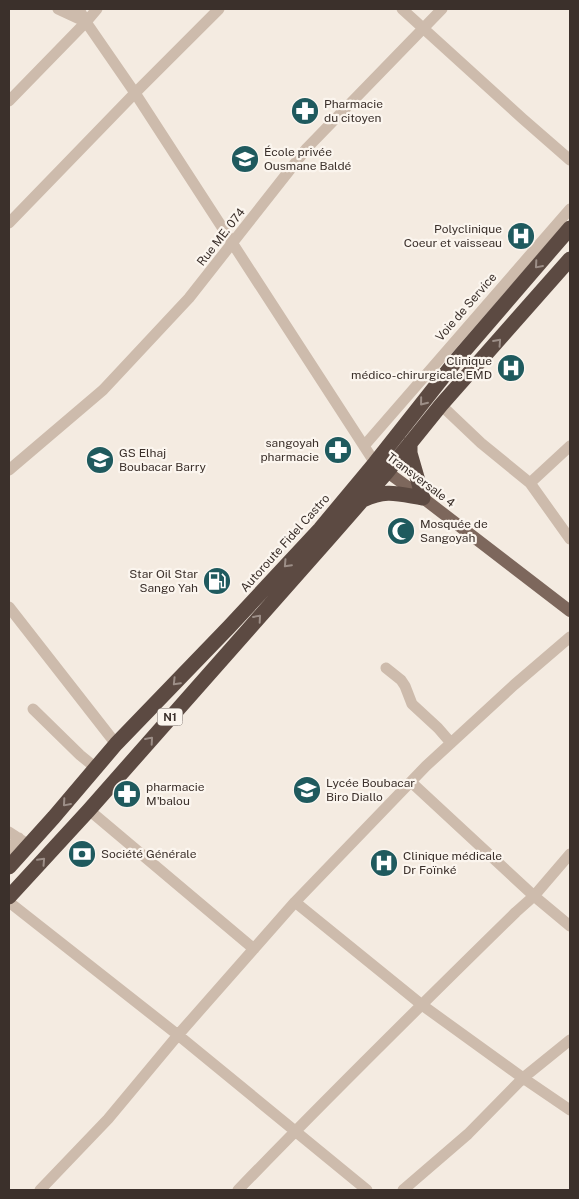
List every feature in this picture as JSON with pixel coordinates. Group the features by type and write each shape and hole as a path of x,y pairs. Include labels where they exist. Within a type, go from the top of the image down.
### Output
{"highway":[{"name":"Autoroute Fidel Castro","path":"9,897 89,810 362,500 453,354 507,292 570,228"},
{"name":"Autoroute Fidel Castro","path":"9,867 19,838 96,768 116,744 229,627 320,528 381,467 410,443 441,405 570,259"},
{"path":"362,500 375,494 388,493 422,498 410,453 410,443"}],"main road":[{"name":"Transversale 4","path":"381,467 570,611"}],"street":[{"path":"58,9 86,22"},
{"path":"79,9 364,446 381,467"},
{"path":"9,101 97,9"},
{"path":"9,223 219,9"},
{"path":"402,9 570,160"},
{"name":"Rue ME. 074","path":"9,470 103,390 190,298 308,148 442,9"},
{"name":"Voie de Service","path":"507,292 570,209"},
{"name":"Voie de Service","path":"364,446 453,354"},
{"path":"441,405 481,443 530,483 570,539"},
{"path":"530,483 570,446"},
{"path":"9,607 116,744"},
{"path":"40,1190 108,1119 295,902 411,782 514,685 570,637"},
{"path":"386,668 405,686 412,704 452,743"},
{"path":"33,709 96,768"},
{"path":"411,782 534,896 570,926"},
{"path":"89,810 254,949"},
{"path":"9,849 19,838"},
{"path":"238,1190 294,1132 534,896 570,854"},
{"path":"9,902 178,1036 367,1190"},
{"path":"295,902 422,1005 570,1110"},
{"path":"403,1190 468,1134 523,1078 570,1040"}],"place":[{"name":"Pharmacie du citoyen","path":"305,111"},
{"name":"École privée Ousmane Baldé","path":"245,159"},
{"name":"Polyclinique Coeur et vaisseau","path":"521,236"},
{"name":"Clinique médico-chirurgicale EMD","path":"511,368"},
{"name":"sangoyah pharmacie","path":"338,450"},
{"name":"GS Elhaj Boubacar Barry","path":"100,460"},
{"name":"Mosquée de Sangoyah","path":"401,531"},
{"name":"Star Oil Star Sango Yah","path":"217,581"},
{"name":"Lycée Boubacar Biro Diallo","path":"307,790"},
{"name":"pharmacie M'balou","path":"127,794"},
{"name":"Société Générale","path":"82,854"},
{"name":"Clinique médicale Dr Foïnké","path":"384,863"}]}
